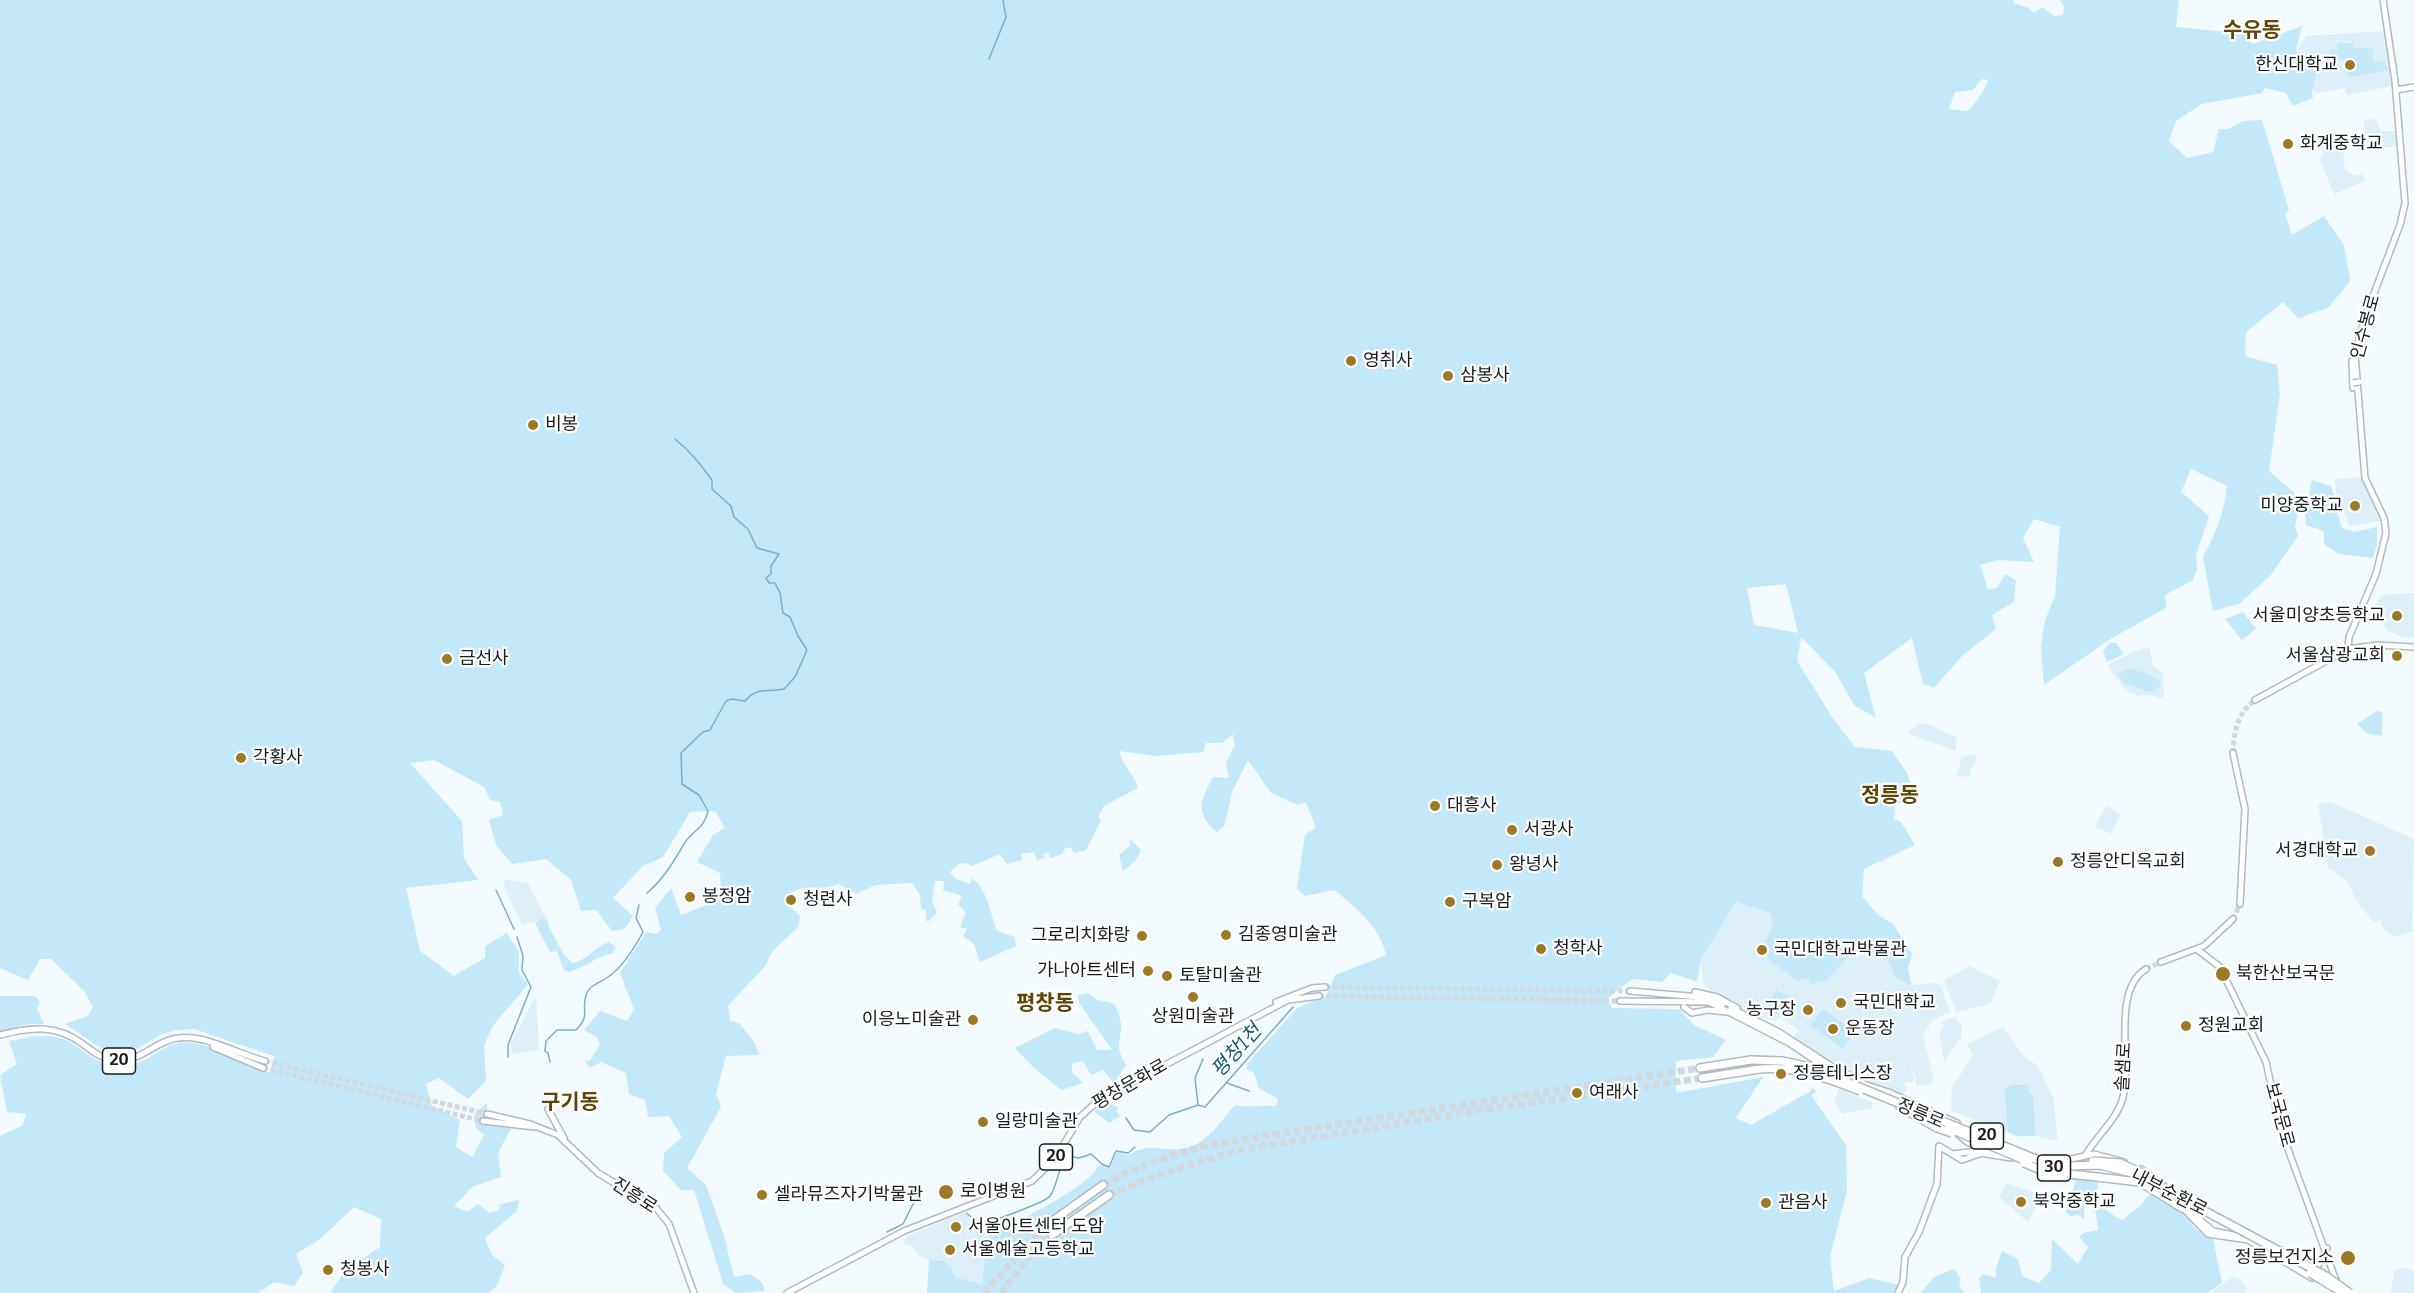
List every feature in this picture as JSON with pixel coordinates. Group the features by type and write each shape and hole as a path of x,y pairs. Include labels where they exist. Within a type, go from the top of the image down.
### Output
{"highway":[{"name":"내부순환로","path":"1700,1068 1751,1060 1782,1060 1810,1067 2048,1163 2100,1165 2136,1174 2326,1276 2350,1293"},
{"name":"내부순환로","path":"1702,1078 1753,1070 1790,1068 1817,1074 1966,1136 2007,1148 2044,1166 2100,1168 2141,1179 2340,1290"},
{"path":"1838,1071 1907,1101 1941,1120"},
{"path":"1873,1091 1928,1125 1966,1136"},
{"path":"2007,1148 2043,1172 2140,1182 2185,1205"},
{"path":"2007,1148 2049,1160 2116,1162 2129,1166 2191,1211"},
{"path":"1044,1227 1103,1185"},
{"path":"1052,1235 1109,1196"}],"main road":[{"name":"인수봉로","path":"2348,649 2349,637 2376,574 2386,533 2384,518 2365,478 2356,350 2400,225 2405,203 2396,90 2383,0"},
{"path":"2396,90 2414,87"},
{"path":"2356,350 2356,383 2363,435 2361,445"},
{"path":"2341,652 2349,637 2359,646"},
{"path":"2255,700 2348,649 2359,646 2414,647"},
{"path":"2233,753 2246,808 2240,904"},
{"path":"2161,963 2198,950 2233,919"},
{"name":"보국문로","path":"2198,950 2222,970 2245,1023 2266,1062 2281,1130 2327,1248 2340,1290"},
{"name":"솔샘로","path":"2085,1159 2122,1101 2127,999 2133,980 2146,969"},
{"name":"평창문화로","path":"1268,1010 1273,1004 1293,994 1312,988 1325,987"},
{"name":"정릉로","path":"1630,991 1707,998 1769,1027 1873,1091 1900,1097"},
{"path":"1684,1007 1692,1013 1708,1010 1737,1013 1735,1006 1717,997 1695,992"},
{"name":"평창문화로","path":"787,1293 904,1231 1032,1181 1048,1167 1078,1119 1093,1104 1288,1000 1319,996"},
{"name":"정릉로","path":"1620,1001 1700,1001 1737,1013 1789,1043 1842,1079 1952,1128 2048,1161 2104,1160 2128,1169 2174,1199 2194,1208 2199,1219"},
{"path":"1748,1021 1769,1027"},
{"name":"20","path":"0,1035 31,1029 51,1029 71,1036 103,1057 123,1061 143,1055 169,1040 195,1038 265,1060"},
{"path":"195,1038 263,1068"},
{"name":"정릉로","path":"1838,1071 1900,1097 2007,1148 2021,1160 2047,1170 2062,1171 2085,1159"},
{"name":"정릉로","path":"1873,1091 1888,1092"},
{"name":"진흥로","path":"487,1114 538,1128"},
{"name":"진흥로","path":"483,1121 538,1128 551,1125 598,1173 648,1202 665,1217 694,1293"},
{"path":"551,1125 566,1142"},
{"path":"1952,1128 1965,1141 1976,1147 2021,1160"},
{"path":"1952,1128 1986,1151"},
{"path":"1898,1293 1903,1282 1905,1257 1919,1232 1937,1184 1939,1146 1964,1160 1986,1151 2007,1148"},
{"path":"1954,1155 1976,1147"},
{"name":"정릉로","path":"2185,1205 2213,1231 2258,1241 2308,1268 2316,1275"},
{"name":"정릉로","path":"2185,1205 2208,1234 2248,1240 2340,1290 2350,1293"},
{"path":"2256,1245 2307,1273 2310,1271 2308,1268"},
{"path":"2316,1275 2327,1248"}],"shaded area":[{"path":"0,0 2014,0 2014,3 2029,8 2034,13 2043,7 2054,16 2063,15 2064,7 2060,0 2179,0 2176,27 2249,34 2252,44 2302,26 2296,50 2302,62 2318,67 2312,90 2313,98 2293,106 2286,93 2265,88 2262,93 2202,104 2176,121 2169,141 2187,158 2213,152 2219,129 2228,129 2243,121 2262,120 2289,210 2285,213 2292,235 2324,216 2344,245 2350,281 2328,308 2298,318 2283,302 2246,332 2245,356 2277,365 2280,393 2269,471 2300,498 2295,527 2298,536 2271,575 2239,604 2213,611 2203,557 2219,523 2227,486 2191,469 2181,492 2209,516 2196,554 2197,569 2192,581 2165,595 2166,608 2112,638 2044,685 2041,647 2045,620 2055,596 2060,527 2034,519 2023,538 2034,562 1998,560 1980,565 1988,590 1997,588 2005,574 2016,580 2014,602 1992,615 1996,629 1961,657 1934,688 1923,684 1912,638 1864,673 1876,718 1854,705 1835,672 1801,637 1797,661 1834,720 1855,747 1892,751 1907,773 1914,796 1895,806 1894,819 1901,822 1915,845 1864,869 1862,896 1878,915 1893,924 1912,954 1908,968 1911,985 1895,977 1888,961 1868,954 1851,954 1825,981 1810,984 1809,980 1803,978 1797,981 1767,958 1766,942 1773,922 1770,913 1736,902 1701,959 1697,982 1671,973 1662,982 1632,979 1607,999 1612,1008 1679,1009 1694,1025 1726,1040 1713,1057 1676,1061 1676,1093 1763,1077 1736,1118 1751,1125 1809,1092 1811,1094 1810,1090 1814,1088 1816,1092 1811,1095 1846,1145 1847,1191 1830,1257 1834,1291 1870,1278 1899,1285 1894,1293 927,1293 929,1260 944,1261 952,1268 955,1277 982,1284 987,1237 1065,1195 1092,1175 1099,1165 1110,1167 1117,1152 1128,1155 1151,1148 1179,1149 1194,1146 1220,1124 1235,1105 1276,1106 1278,1099 1259,1088 1254,1073 1246,1069 1248,1063 1297,1008 1326,996 1335,975 1386,955 1378,935 1366,918 1334,890 1305,896 1297,889 1305,834 1316,828 1306,802 1298,805 1271,793 1248,760 1232,792 1225,825 1217,832 1205,819 1202,812 1203,800 1213,777 1229,778 1226,763 1235,745 1233,734 1222,743 1206,743 1203,752 1156,756 1119,751 1138,788 1104,806 1098,817 1101,821 1086,850 1074,853 1071,847 1064,849 1063,854 1050,858 1048,852 1043,854 1045,858 1037,860 1034,852 1021,854 1022,860 1007,864 1000,854 972,866 968,863 959,864 950,872 954,878 970,884 972,878 977,883 985,895 997,931 1015,937 1016,946 980,962 974,944 963,936 967,929 960,927 966,913 958,904 962,896 943,890 944,881 935,881 932,901 937,912 929,921 926,921 926,910 921,908 920,895 912,883 875,885 856,894 838,884 822,888 803,888 790,894 783,901 800,916 798,927 772,952 765,966 728,1006 730,1021 739,1023 755,1043 759,1055 726,1056 716,1094 721,1107 687,1168 706,1185 724,1236 734,1277 750,1274 762,1282 765,1291 736,1293 723,1284 694,1190 681,1190 663,1171 664,1153 682,1137 669,1116 648,1117 645,1100 629,1094 626,1073 601,1062 590,1068 585,1061 590,1060 600,1045 597,1037 584,1030 600,1011 627,1021 634,1009 620,973 646,932 656,934 661,930 655,908 671,888 681,915 722,899 720,873 697,862 713,835 725,828 715,811 690,812 663,857 643,866 613,898 633,916 625,929 612,931 596,910 581,911 571,880 546,859 512,864 496,845 489,820 503,815 500,802 490,800 484,787 434,760 410,763 462,821 464,858 478,880 406,888 420,951 454,976 485,958 485,946 507,933 519,952 519,973 528,984 492,1027 484,1046 486,1081 468,1099 439,1078 426,1084 432,1106 460,1120 456,1147 472,1157 484,1135 476,1128 474,1115 487,1103 486,1122 511,1128 498,1153 501,1177 472,1187 454,1206 468,1212 478,1204 490,1213 499,1210 500,1204 519,1200 517,1211 485,1238 492,1255 505,1265 497,1286 488,1293 330,1293 344,1272 380,1247 381,1219 354,1207 320,1239 296,1254 303,1273 294,1286 274,1282 258,1293 0,1293 0,1136 23,1125 26,1114 7,1112 0,1075 17,1064 9,1041 39,1036 61,1038 100,1062 122,1067 138,1063 167,1047 185,1043 210,1047 270,1073 274,1056 194,1029 176,1030 160,1035 134,1051 120,1052 99,1047 65,1024 88,1016 93,1007 84,991 51,959 40,959 28,980 0,968","holes":["1982,79 1988,80 1987,83 1970,109 1967,111 1949,109 1955,92 1973,90","1786,584 1798,633 1754,625 1747,588"]},
{"name":"한신대학교","path":"2385,31 2393,86 2346,95 2345,88 2317,93 2310,90 2298,49 2306,36"},
{"path":"2337,43 2353,43 2353,48 2373,48 2373,61 2383,62 2389,70 2348,77 2346,68 2349,62 2330,55 2329,50 2337,49"},
{"path":"2376,119 2380,131 2398,131 2399,146 2366,149 2364,120"},
{"path":"2341,134 2345,169 2355,176 2362,173 2365,181 2334,194 2319,158 2323,155 2322,143"},
{"path":"2361,477 2381,521 2349,526 2336,493 2335,479"},
{"path":"2312,480 2331,486 2334,495 2340,499 2337,511 2342,528 2355,532 2377,527 2377,545 2373,558 2339,554 2324,544 2324,531 2306,525 2305,515"},
{"name":"서울미양초등학교","path":"2414,593 2414,638 2398,636 2386,629 2376,603 2382,595"},
{"path":"2243,612 2256,629 2242,640 2225,619"},
{"path":"2110,643 2116,643 2124,654 2107,662 2103,651"},
{"path":"2150,648 2153,665 2163,673 2164,699 2150,695 2138,696 2125,690 2107,665 2140,649"},
{"path":"2129,669 2143,672 2160,681 2160,686 2151,692 2123,683 2118,674"},
{"path":"2377,711 2382,712 2382,736 2367,733 2357,724"},
{"path":"1919,723 1931,725 1957,738 1956,751 1906,733"},
{"path":"1976,754 1975,765 1970,770 1970,777 1956,776 1962,757"},
{"name":"서경대학교","path":"2331,802 2414,839 2412,932 2394,937 2383,929 2380,920 2374,923 2356,900 2347,881 2328,868 2318,804"},
{"path":"2106,805 2121,814 2111,834 2095,827"},
{"path":"1130,839 1141,850 1135,861 1123,871 1119,855 1130,846"},
{"path":"504,879 528,883 546,918 522,925 504,886"},
{"name":"국민대학교","path":"1736,902 1770,913 1803,978 1809,980 1810,984 1825,981 1851,954 1858,954 1881,957 1888,961 1895,977 1911,985 1935,983 1941,986 1950,1012 1931,1021 1923,1036 1933,1076 1931,1084 1916,1086 1916,1079 1910,1065 1914,1078 1913,1082 1903,1083 1907,1087 1903,1096 1851,1074 1794,1037 1799,1030 1779,1017 1776,1021 1758,1017 1712,992 1703,983 1701,959"},
{"path":"541,918 548,920 548,925 564,955 572,963 582,960 609,942 615,947 613,953 568,972 564,970 557,951 550,952 535,923"},
{"path":"1970,966 2000,981 1990,1004 1956,1012 1944,980"},
{"path":"1776,990 1788,996 1778,1014 1767,1008"},
{"path":"1088,993 1097,1000 1115,1004 1121,1025 1119,1050 1126,1065 1114,1083 1103,1070 1091,1075 1083,1061 1072,1064 1072,1072 1083,1083 1061,1090 1032,1066 1015,1048 1055,1028 1078,1034 1088,1031 1097,1050 1112,1050 1079,1003 1078,995"},
{"path":"536,995 539,1050 512,1054 510,1045"},
{"path":"0,996 35,996 40,1002 37,1009 44,1024 29,1024 0,1031"},
{"name":"운동장","path":"1823,1009 1855,1032 1843,1049 1811,1025"},
{"path":"1955,1017 1962,1026 1961,1038 1944,1062 1939,1032 1943,1027 1942,1021"},
{"path":"2003,1027 2024,1056 2038,1066 2053,1097 2058,1141 2035,1136 2020,1137 1951,1111 1952,1087 1973,1056 1967,1044"},
{"path":"2012,1085 2028,1085 2029,1094 2033,1094 2035,1136 2017,1136 2008,1132 2005,1089"},
{"path":"1839,1089 1872,1102 1872,1108 1842,1114 1834,1100"},
{"path":"1107,1101 1118,1108 1116,1111 1120,1116 1109,1123 1094,1111"},
{"path":"2078,1172 2099,1173 2099,1202 2122,1220 2140,1206 2152,1192 2184,1214 2196,1229 2213,1239 2222,1283 2207,1293 1981,1293 1979,1278 1983,1274 1996,1278 1996,1268 2002,1251 2018,1259 2022,1276 2039,1283 2051,1270 2052,1239 2078,1264 2088,1247 2079,1237 2083,1233 2098,1230 2093,1195 2084,1197 2084,1220 2078,1214 2071,1217 2066,1212 2076,1181 2072,1180"},
{"name":"북악중학교","path":"2006,1183 2042,1195 2028,1222 1999,1197"},
{"name":"서울예술고등학교","path":"963,1213 969,1216 987,1237 982,1284 954,1277 952,1268 944,1261 929,1260 918,1255 912,1246 903,1244 907,1236"},
{"path":"2401,1268 2414,1270 2414,1293 2391,1293 2394,1271"},
{"path":"1954,1269 1961,1279 1959,1286 1965,1293 1921,1293 1934,1277"},
{"path":"2232,1277 2240,1279 2247,1288 2243,1293 2210,1293"}],"waterway":[{"path":"989,59 1006,17 1003,0"},
{"path":"647,893 672,864 687,839 704,822 708,811 699,795 682,784 681,753 703,732 710,730 726,701 732,699 745,701 754,693 784,689 795,677 807,650 790,617 783,613 780,593 775,583 769,583 766,578 771,574 771,566 779,554 757,548 748,529 734,517 731,506 712,489 712,480 708,474 675,439"},
{"path":"496,890 514,929"},
{"path":"550,1062 548,1053 545,1051 546,1041 557,1030 576,1030 581,1025 587,992 619,968 640,938 643,932 636,918 639,905"},
{"path":"508,1057 508,1045 531,987 522,970 523,956 517,937"},
{"name":"평창1천","path":"1198,1105 1205,1107 1293,1007"},
{"path":"1126,1118 1134,1130 1150,1132 1169,1115 1198,1105 1195,1078 1203,1059"},
{"path":"1227,1083 1249,1091"},
{"path":"966,1213 981,1224 1018,1212 1050,1196 1065,1156 1079,1158 1091,1154 1109,1167 1116,1151 1128,1153 1135,1147"},
{"path":"887,1232 903,1224 913,1204 919,1200"}],"tunnel":[{"path":"2233,753 2234,737 2240,717 2255,700"},
{"path":"2233,919 2240,904"},
{"path":"2146,969 2161,962"},
{"path":"1325,987 1630,991"},
{"path":"1319,996 1620,1001"},
{"path":"265,1061 487,1114"},
{"path":"263,1068 483,1121"},
{"path":"1103,1185 1154,1162 1208,1145 1700,1068"},
{"path":"1109,1195 1153,1177 1234,1151 1488,1109 1702,1078"},
{"path":"984,1293 1044,1227"},
{"path":"1001,1293 1030,1255 1052,1235"}],"place":[{"name":"한신대학교","path":"2350,65"},
{"name":"화계중학교","path":"2288,144"},
{"name":"영취사","path":"1351,361"},
{"name":"삼봉사","path":"1448,376"},
{"name":"비봉","path":"533,425"},
{"name":"미양중학교","path":"2355,506"},
{"name":"서울미양초등학교","path":"2397,616"},
{"name":"서울삼광교회","path":"2397,656"},
{"name":"금선사","path":"447,659"},
{"name":"각황사","path":"241,758"},
{"name":"대흥사","path":"1435,806"},
{"name":"서광사","path":"1512,830"},
{"name":"서경대학교","path":"2370,851"},
{"name":"정릉안디옥교회","path":"2058,862"},
{"name":"왕녕사","path":"1497,865"},
{"name":"봉정암","path":"690,897"},
{"name":"청련사","path":"791,900"},
{"name":"구복암","path":"1450,902"},
{"name":"김종영미술관","path":"1226,935"},
{"name":"그로리치화랑","path":"1142,936"},
{"name":"청학사","path":"1541,949"},
{"name":"국민대학교박물관","path":"1762,950"},
{"name":"가나아트센터","path":"1148,971"},
{"name":"북한산보국문","path":"2223,974"},
{"name":"토탈미술관","path":"1167,976"},
{"name":"상원미술관","path":"1193,997"},
{"name":"국민대학교","path":"1841,1003"},
{"name":"농구장","path":"1808,1010"},
{"name":"이응노미술관","path":"973,1020"},
{"name":"정원교회","path":"2186,1026"},
{"name":"운동장","path":"1833,1029"},
{"name":"정릉테니스장","path":"1781,1074"},
{"name":"여래사","path":"1577,1093"},
{"name":"일랑미술관","path":"983,1122"},
{"name":"로이병원","path":"946,1192"},
{"name":"셀라뮤즈자기박물관","path":"762,1195"},
{"name":"북악중학교","path":"2021,1202"},
{"name":"관음사","path":"1766,1203"},
{"name":"서울아트센터 도암","path":"956,1227"},
{"name":"서울예술고등학교","path":"950,1250"},
{"name":"정릉보건지소","path":"2348,1258"},
{"name":"청봉사","path":"328,1270"}],"district":[{"name":"수유동","path":"2252,31"},
{"name":"정릉동","path":"1890,796"},
{"name":"평창동","path":"1045,1004"},
{"name":"구기동","path":"570,1103"}]}
